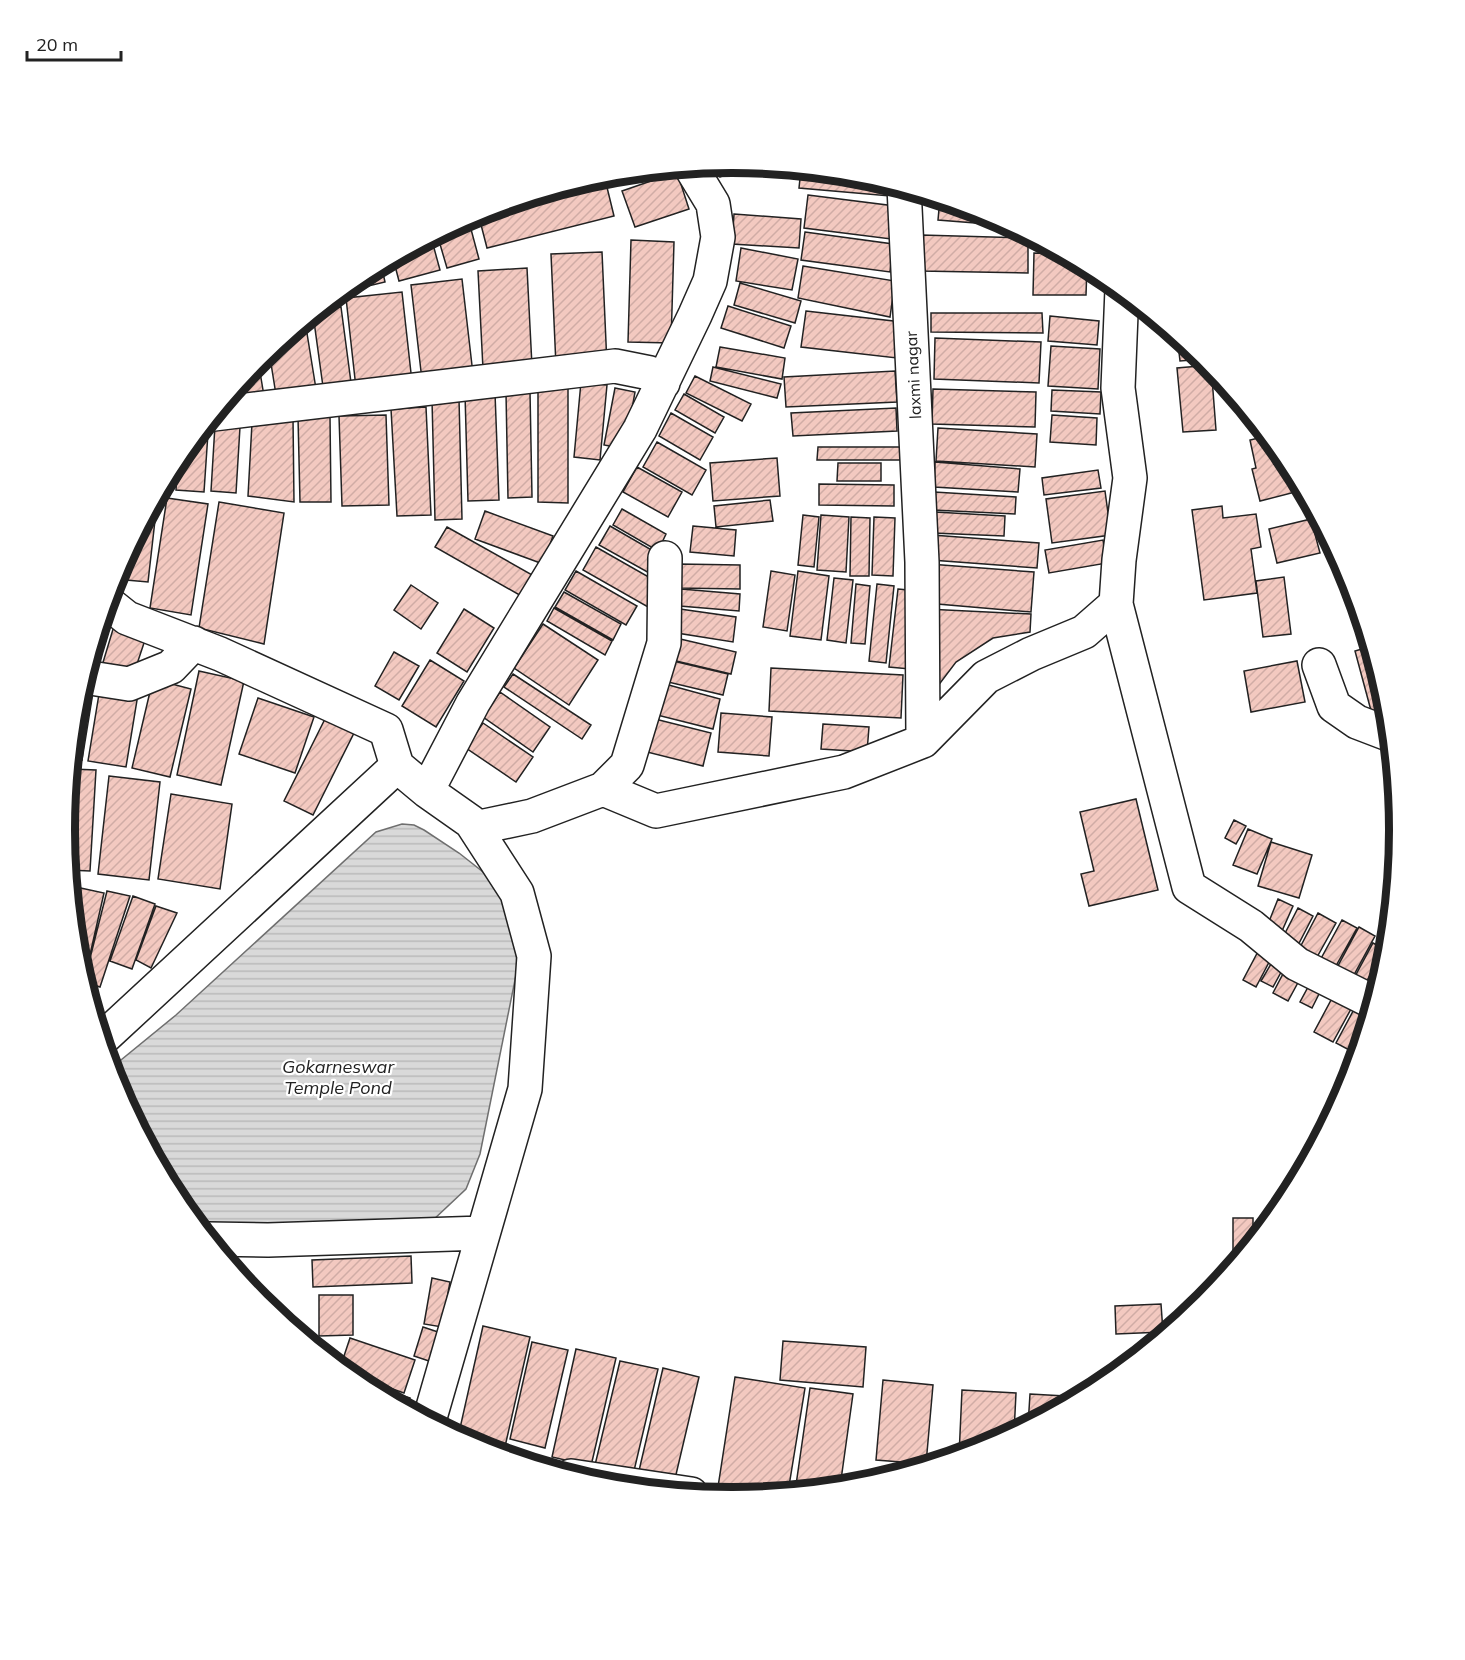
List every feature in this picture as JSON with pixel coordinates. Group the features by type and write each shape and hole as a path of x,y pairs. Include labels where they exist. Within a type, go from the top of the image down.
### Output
{"street":[{"path":"427,791 473,703 640,429 710,281 718,237 713,204 695,174"},
{"name":"laxmi nagar","path":"904,195 922,562 923,741"},
{"path":"1122,300 1118,388 1131,478 1119,560 1116,604 1189,887 1251,926 1297,964 1368,1000"},
{"path":"225,413 615,366 650,373 663,382"},
{"path":"475,828 532,816 603,789 627,765 664,644 665,558"},
{"path":"603,789 656,811 844,772 923,741 986,676 1084,632 1116,604"},
{"path":"114,608 127,618 194,643 386,730 397,766 427,791 471,822 517,893 534,956 525,1089 431,1414"},
{"path":"93,678 129,684 171,667 194,643"},
{"path":"1319,665 1334,706 1357,722 1382,732"},
{"path":"108,1034 397,766"},
{"path":"218,1239 268,1240 483,1233"}],"water":[{"name":"Gokarneswar Temple Pond","path":"402,824 414,825 459,853 497,883 516,937 517,970 480,1154 466,1189 432,1221 211,1231 163,1159 143,1121 118,1063 176,1015 376,832"}],"building":[{"path":"678,175 689,209 635,227 622,191 664,176"},
{"path":"800,176 861,185 891,192 890,196 799,188"},
{"path":"606,185 614,216 487,248 481,223 521,207"},
{"path":"808,195 895,206 891,239 804,228"},
{"path":"939,206 986,224 938,220"},
{"path":"734,214 801,219 799,248 732,244"},
{"path":"471,228 479,259 447,268 439,242"},
{"path":"805,232 893,244 890,272 801,260"},
{"path":"921,235 1018,238 1028,243 1028,273 920,271"},
{"path":"631,240 674,242 671,343 628,342"},
{"path":"433,245 440,270 399,281 395,266"},
{"path":"741,248 798,259 792,290 736,281"},
{"path":"602,252 607,365 556,366 551,254"},
{"path":"1034,253 1047,253 1087,276 1086,295 1033,295"},
{"path":"803,266 895,281 890,317 798,298"},
{"path":"527,268 532,366 483,369 478,271"},
{"path":"383,273 385,282 360,288"},
{"path":"462,279 473,374 422,380 411,285"},
{"path":"740,283 801,301 795,323 734,305"},
{"path":"402,292 412,382 356,388 346,298"},
{"path":"728,306 791,326 784,348 721,328"},
{"path":"341,307 352,390 324,394 314,323 332,308"},
{"path":"806,311 902,322 897,358 801,347"},
{"path":"931,313 1042,313 1043,333 931,332"},
{"path":"1050,316 1099,321 1097,345 1048,341"},
{"path":"306,330 317,395 277,401 271,362"},
{"path":"935,338 1041,342 1039,383 934,379"},
{"path":"1051,346 1100,349 1098,389 1048,386"},
{"path":"720,347 785,358 782,379 716,367"},
{"path":"1178,348 1192,360 1180,361"},
{"path":"1198,366 1212,381 1216,430 1183,432 1177,368"},
{"path":"713,367 781,384 777,398 710,381"},
{"path":"895,371 897,402 786,407 784,377"},
{"path":"260,373 264,396 235,400"},
{"path":"695,376 751,404 742,421 686,393"},
{"path":"581,382 607,385 600,460 574,457"},
{"path":"538,385 568,385 568,503 538,502"},
{"path":"615,388 635,392 625,449 604,445"},
{"path":"933,389 1036,392 1035,427 932,424"},
{"path":"1052,390 1101,392 1100,414 1051,411"},
{"path":"530,392 532,497 508,498 506,393"},
{"path":"495,393 499,500 468,501 465,394"},
{"path":"684,394 724,417 715,433 675,410"},
{"path":"459,399 462,519 435,520 432,400"},
{"path":"426,407 431,515 397,516 391,409"},
{"path":"896,408 897,431 793,436 791,413"},
{"path":"671,413 713,437 700,460 659,436"},
{"path":"386,415 389,505 342,506 339,416"},
{"path":"1052,415 1097,418 1096,445 1050,442"},
{"path":"298,417 330,417 331,502 300,502"},
{"path":"293,418 294,502 248,496 252,423"},
{"path":"215,425 240,427 236,493 211,491"},
{"path":"938,428 1037,434 1035,467 936,461"},
{"path":"208,434 204,492 176,490 177,480"},
{"path":"1260,438 1272,455 1274,464 1278,463 1296,492 1260,501 1252,469 1256,468 1250,440"},
{"path":"657,442 706,470 692,495 643,467"},
{"path":"818,447 900,447 901,460 817,460"},
{"path":"777,458 780,496 713,501 710,463"},
{"path":"935,462 1020,469 1018,492 934,487"},
{"path":"838,463 881,463 881,481 837,481"},
{"path":"637,467 682,492 668,517 623,492"},
{"path":"1098,470 1101,488 1044,495 1042,478"},
{"path":"819,484 894,485 894,506 819,505"},
{"path":"1105,491 1111,535 1052,543 1046,499"},
{"path":"934,492 1016,497 1015,514 933,510"},
{"path":"167,498 208,504 191,615 150,608"},
{"path":"770,500 773,521 716,527 714,506"},
{"path":"219,502 284,513 264,644 199,628"},
{"path":"1222,506 1223,518 1256,514 1261,547 1251,549 1257,593 1204,600 1192,510"},
{"path":"622,509 666,534 658,551 613,525"},
{"path":"485,511 553,536 543,564 475,539"},
{"path":"935,512 1005,516 1004,536 933,533"},
{"path":"156,515 148,582 124,580"},
{"path":"803,515 819,517 814,567 798,565"},
{"path":"821,515 849,517 846,572 817,570"},
{"path":"851,517 870,518 869,576 850,576"},
{"path":"874,517 895,518 893,576 872,575"},
{"path":"1311,519 1320,553 1277,563 1269,529"},
{"path":"610,526 662,556 651,574 599,545"},
{"path":"693,526 736,530 734,556 690,552"},
{"path":"447,527 534,576 523,597 435,547"},
{"path":"932,535 1039,543 1037,568 931,560"},
{"path":"1103,540 1107,563 1049,573 1045,550"},
{"path":"596,547 661,584 648,607 583,570"},
{"path":"678,564 740,565 740,589 677,588"},
{"path":"929,564 1034,572 1031,612 926,603"},
{"path":"576,571 637,606 626,625 565,590"},
{"path":"771,571 795,575 787,631 763,627"},
{"path":"798,571 829,576 821,640 790,636"},
{"path":"1284,577 1291,634 1263,637 1256,581"},
{"path":"834,578 853,580 846,643 827,640"},
{"path":"856,584 870,586 865,644 851,643"},
{"path":"877,584 894,586 886,663 869,661"},
{"path":"411,585 438,603 421,629 394,610"},
{"path":"681,589 740,594 739,611 680,606"},
{"path":"898,589 918,591 910,669 889,667"},
{"path":"564,592 621,624 613,640 555,607"},
{"path":"554,608 612,641 605,655 547,621"},
{"path":"464,609 494,628 467,672 437,653"},
{"path":"680,609 736,617 733,642 677,633"},
{"path":"926,609 1031,614 1030,632 993,638 956,662 928,699"},
{"path":"543,624 598,660 569,705 514,668"},
{"path":"114,626 146,637 132,679 101,669"},
{"path":"676,638 736,652 731,674 672,660"},
{"path":"1364,648 1379,716 1373,718 1355,651"},
{"path":"394,652 419,666 399,700 375,686"},
{"path":"430,660 464,681 436,727 402,706"},
{"path":"673,661 728,674 723,695 668,682"},
{"path":"1297,661 1305,702 1251,712 1244,671"},
{"path":"771,668 903,675 901,718 769,711"},
{"path":"199,671 244,681 221,785 177,775"},
{"path":"513,674 591,725 582,739 504,687"},
{"path":"153,679 191,689 170,777 132,768"},
{"path":"665,684 720,699 713,729 657,715"},
{"path":"92,686 94,686 82,760 79,759 81,744"},
{"path":"100,688 138,694 126,767 88,761"},
{"path":"500,692 550,727 533,752 483,717"},
{"path":"258,698 314,717 295,773 239,754"},
{"path":"721,713 772,717 769,756 718,752"},
{"path":"651,718 711,733 703,766 643,751"},
{"path":"325,719 354,733 313,815 284,801"},
{"path":"483,723 533,757 516,782 466,748"},
{"path":"823,724 869,727 867,752 821,749"},
{"path":"78,769 96,770 90,871 76,870"},
{"path":"109,776 160,782 149,880 98,874"},
{"path":"171,794 232,804 220,889 158,879"},
{"path":"1136,799 1158,890 1089,906 1081,874 1094,871 1080,812"},
{"path":"1234,820 1246,826 1236,844 1225,838"},
{"path":"1248,829 1272,839 1257,874 1233,865"},
{"path":"1271,842 1312,855 1299,898 1258,886"},
{"path":"78,887 104,893 89,961"},
{"path":"107,891 130,896 100,987 94,985 89,962"},
{"path":"133,896 155,904 132,969 110,961"},
{"path":"1278,899 1293,906 1278,940 1264,934"},
{"path":"156,906 177,913 151,968 136,960"},
{"path":"1298,908 1313,916 1294,953 1279,945"},
{"path":"1318,913 1336,923 1312,966 1295,957"},
{"path":"1342,920 1357,928 1332,973 1318,964"},
{"path":"1359,927 1375,936 1349,984 1333,975"},
{"path":"1373,943 1379,946 1376,965 1363,988 1352,982"},
{"path":"1262,944 1275,951 1256,987 1243,980"},
{"path":"1275,957 1286,963 1273,987 1261,981"},
{"path":"1286,968 1301,977 1288,1001 1273,993"},
{"path":"1375,969 1372,983 1368,981"},
{"path":"1314,976 1325,982 1312,1008 1300,1002"},
{"path":"1338,987 1357,998 1333,1042 1314,1032"},
{"path":"1359,1000 1366,1006 1351,1051 1336,1043"},
{"path":"1233,1218 1253,1218 1253,1231 1237,1252 1233,1252"},
{"path":"411,1256 412,1283 313,1287 312,1260"},
{"path":"432,1278 450,1282 442,1327 424,1324"},
{"path":"319,1295 353,1295 353,1335 319,1336"},
{"path":"1161,1304 1163,1327 1156,1332 1116,1334 1115,1306"},
{"path":"483,1326 530,1337 505,1447 460,1428"},
{"path":"423,1327 441,1333 432,1362 414,1356"},
{"path":"350,1338 415,1360 404,1393 379,1384 343,1360"},
{"path":"783,1341 866,1347 863,1387 780,1380"},
{"path":"532,1342 568,1350 545,1448 510,1439"},
{"path":"576,1349 616,1358 591,1466 552,1457"},
{"path":"620,1361 658,1369 633,1475 595,1465"},
{"path":"663,1368 699,1377 674,1483 638,1475"},
{"path":"735,1377 805,1388 789,1485 718,1487"},
{"path":"883,1380 933,1385 927,1458 911,1463 876,1460"},
{"path":"810,1388 853,1394 841,1478 796,1484"},
{"path":"962,1390 1016,1393 1014,1424 959,1447"},
{"path":"393,1392 410,1398 409,1402"},
{"path":"1030,1394 1065,1396 1061,1399 1029,1417"}]}
